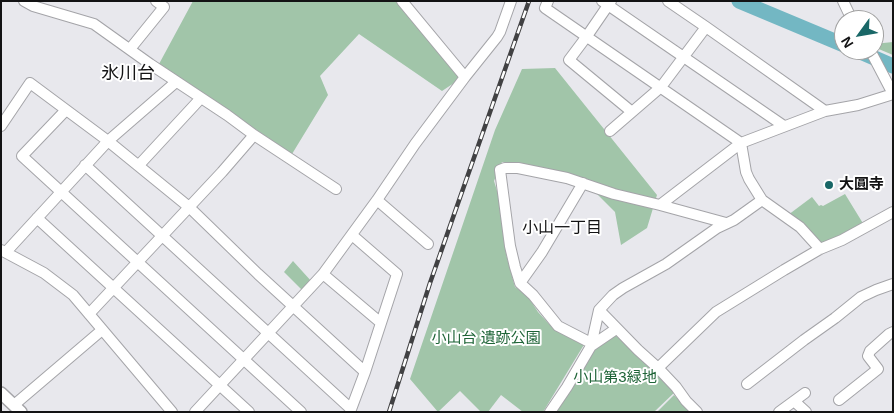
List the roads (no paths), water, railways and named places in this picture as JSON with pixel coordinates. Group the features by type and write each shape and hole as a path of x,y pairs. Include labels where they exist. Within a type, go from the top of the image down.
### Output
{"street":[{"path":"24,1 33,6 94,24 176,82 336,189"},
{"path":"130,50 164,7 156,1"},
{"path":"402,1 465,77"},
{"path":"195,412 323,274 415,144 497,37 511,1"},
{"path":"548,1 545,8 741,143 746,172 762,200 800,227 820,249"},
{"path":"668,1 825,111"},
{"path":"632,112 569,60 587,36 607,3 784,126"},
{"path":"610,131 661,87 706,27"},
{"path":"660,205 741,143 825,111 858,105 893,94 875,60"},
{"path":"172,412 73,295 44,273 3,251 37,218 108,141 176,82"},
{"path":"1,126 30,83 139,165 189,207 292,307 365,372"},
{"path":"139,165 200,98"},
{"path":"66,110 22,156 301,412"},
{"path":"89,314 222,172 254,135"},
{"path":"85,165 350,410 365,372 396,274 352,234"},
{"path":"591,345 558,326 533,295 520,283 510,246 500,170 504,168 518,168 567,178 614,194 726,224"},
{"path":"520,283 542,252 583,183"},
{"path":"377,200 428,244"},
{"path":"550,412 591,345 599,310 613,295 666,264 717,228 734,220 762,200"},
{"path":"658,368 716,312 820,249 842,240 893,212"},
{"path":"37,218 249,412"},
{"path":"323,274 380,323"},
{"path":"747,384 861,297 893,284"},
{"path":"599,310 616,329 658,368 697,412"},
{"path":"591,345 616,329"},
{"path":"1,393 18,408 102,330"},
{"path":"839,400 878,369 868,356 870,351 888,334 893,332"},
{"path":"779,412 805,393"},
{"path":"794,401 806,412"}],"waterway":[{"path":"739,1 834,41"},
{"path":"879,60 893,66"}],"railway":[{"path":"389,412 430,283 529,1"}],"place":[{"name":"大圓寺","path":"829,185"}],"district":[{"name":"氷川台","path":"128,74"},
{"name":"小山一丁目","path":"562,229"}],"park label":[{"name":"小山台 遺跡公園","path":"486,339"},
{"name":"小山第3緑地","path":"615,378"}]}
